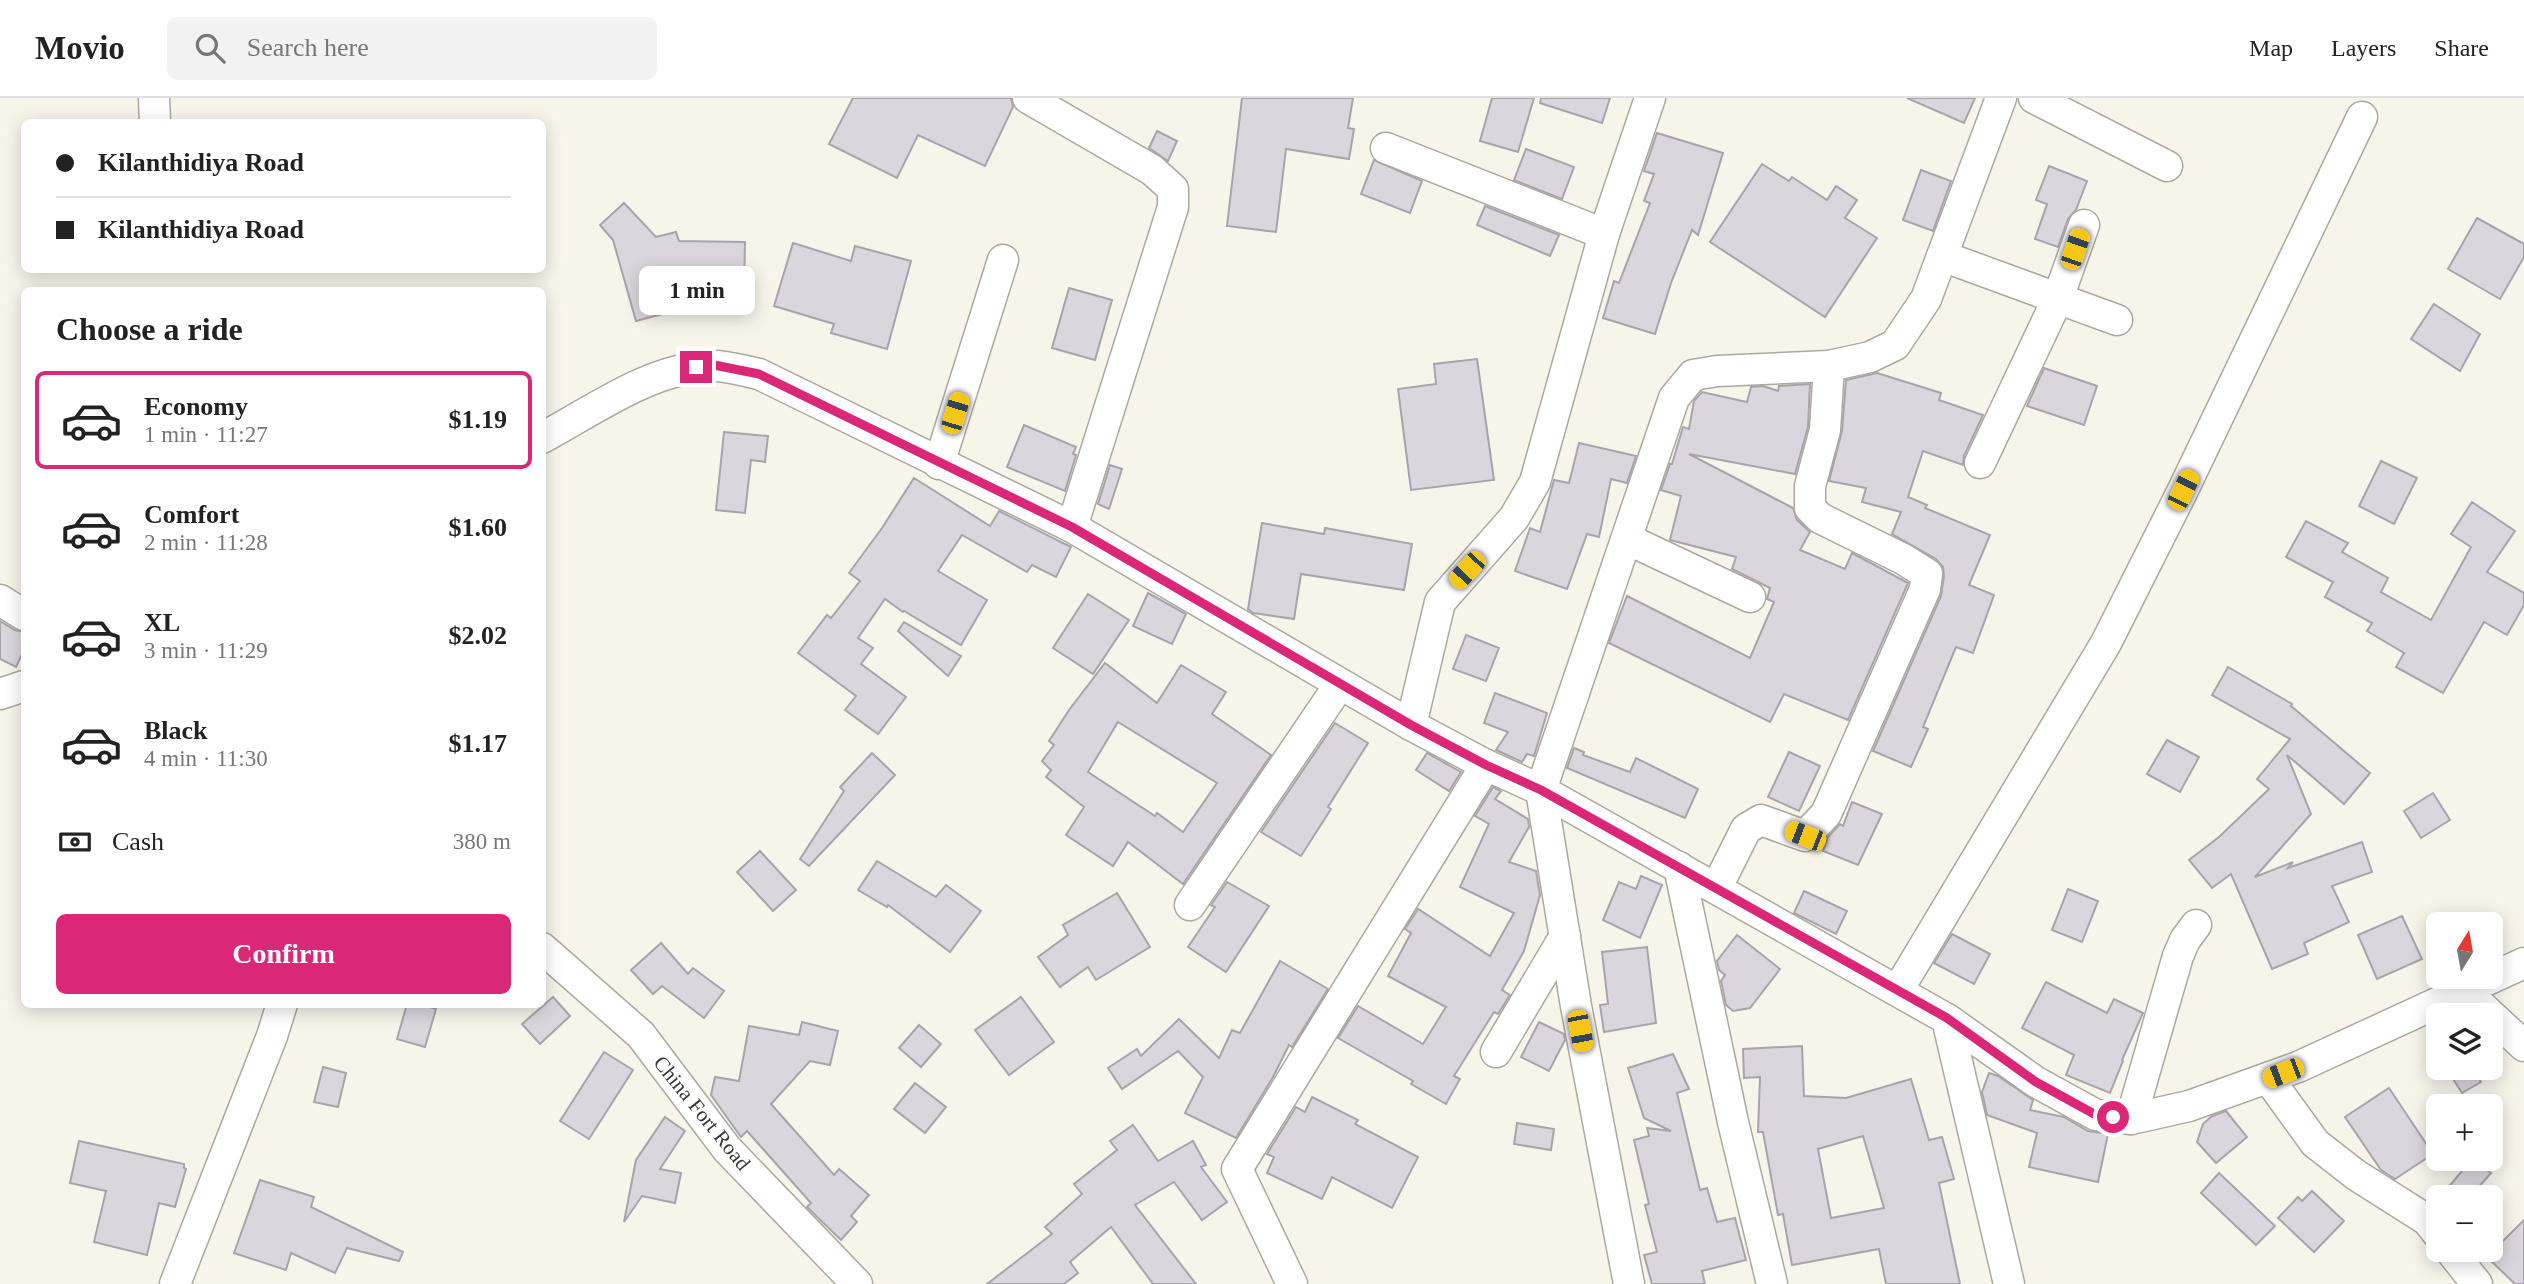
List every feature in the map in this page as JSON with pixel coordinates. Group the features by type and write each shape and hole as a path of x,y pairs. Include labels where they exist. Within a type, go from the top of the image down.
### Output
{"street":[{"path":"154,98 155,119"},
{"path":"1028,98 1152,170 1173,188 1173,208 1072,527"},
{"path":"1411,725 1440,602 1514,518 1535,482 1604,234 1650,98"},
{"path":"1629,1284 1576,1006 1541,790 1674,398 1693,374 1829,366 1870,357 1895,345 1926,299 2001,98"},
{"path":"2034,98 2167,166"},
{"path":"1898,990 2106,643 2183,490 2362,117"},
{"path":"1386,148 1604,234"},
{"path":"1980,463 2058,298 2084,225"},
{"path":"1942,256 2117,320"},
{"path":"939,464 1003,260"},
{"path":"546,436 655,377 678,369 714,365 759,374 1072,527 1411,725 1486,765 1541,790 1947,1018 2036,1082 2096,1115 2131,1119 2189,1106 2298,1067 2524,963"},
{"path":"1717,887 1746,829 1760,820 1805,836 1825,814 1925,589 1927,574 1903,559 1820,518 1810,508 1810,486 1825,430 1829,366"},
{"path":"1628,539 1750,597"},
{"path":"0,600 21,613"},
{"path":"1190,905 1340,684"},
{"path":"0,694 21,687"},
{"path":"1292,1284 1237,1169 1486,765"},
{"path":"1679,867 1733,1122 1772,1284"},
{"path":"2131,1119 2178,956 2196,925"},
{"path":"1496,1052 1565,936"},
{"name":"China Fort Road","path":"546,952 641,1035 727,1149 857,1284"},
{"path":"2464,990 2524,1046"},
{"path":"174,1284 281,1008"},
{"path":"1947,1018 2009,1284"},
{"path":"2267,1078 2315,1143 2356,1175 2426,1219"},
{"path":"2460,1262 2477,1284"}],"building":[{"path":"853,98 1011,98 1013,107 985,166 918,135 897,178 829,144"},
{"path":"1242,98 1353,98 1348,128 1354,129 1349,159 1286,149 1276,232 1227,226"},
{"path":"1492,98 1534,98 1518,152 1480,141"},
{"path":"1541,98 1610,98 1602,123 1540,103"},
{"path":"1907,98 1975,98 1964,123"},
{"path":"1157,131 1177,141 1168,161 1149,148"},
{"path":"1657,133 1723,153 1698,235 1692,230 1655,334 1603,318 1614,281 1619,283 1650,203 1644,201 1654,174 1644,171"},
{"path":"1526,149 1574,167 1562,199 1514,180"},
{"path":"1374,160 1422,181 1410,213 1361,194"},
{"path":"1762,164 1789,181 1792,177 1827,200 1836,186 1857,200 1845,218 1877,238 1825,317 1710,242"},
{"path":"2049,166 2087,181 2076,210 2068,219 2058,247 2035,239 2047,204 2036,200"},
{"path":"1921,170 1951,181 1933,231 1903,220"},
{"path":"624,203 656,237 676,232 679,241 745,242 744,289 692,288 697,305 636,321 613,240 600,225"},
{"path":"1485,206 1559,235 1550,256 1477,225"},
{"path":"2477,218 2524,244 2524,257 2500,299 2448,269"},
{"path":"793,243 851,261 855,246 911,261 887,349 831,333 834,324 774,306"},
{"path":"1069,288 1112,300 1095,360 1052,348"},
{"path":"2434,304 2480,334 2460,371 2411,339"},
{"path":"1477,359 1494,480 1411,490 1398,389 1436,384 1434,364"},
{"path":"2044,368 2097,386 2084,425 2027,406"},
{"path":"1877,373 1941,393 1939,400 1983,415 1964,456 1963,465 1923,451 1908,497 1927,505 1925,508 1990,535 1969,585 1994,595 1973,653 1956,647 1923,727 1928,729 1911,767 1873,751 1941,596 1943,567 1936,559 1892,534 1901,512 1862,502 1866,488 1829,481 1842,431 1846,380"},
{"path":"1810,384 1808,427 1795,474 1689,454 1793,508 1797,520 1810,532 1800,550 1845,569 1852,553 1908,583 1848,720 1784,694 1770,722 1609,643 1627,596 1750,658 1774,602 1767,599 1770,588 1732,569 1736,557 1670,540 1681,496 1661,490 1683,427 1689,429 1694,401 1702,392 1747,402 1751,387 1763,386 1778,391 1779,386"},
{"path":"1024,425 1076,447 1065,491 1007,467"},
{"path":"724,432 768,436 765,462 751,460 745,513 716,510"},
{"path":"1579,443 1636,456 1627,483 1611,479 1599,537 1587,534 1567,589 1515,571 1530,528 1540,532 1554,480 1569,483"},
{"path":"2381,461 2417,478 2394,524 2359,506"},
{"path":"1110,465 1122,469 1109,509 1098,504"},
{"path":"914,478 990,526 999,511 1071,547 1056,577 1032,565 1027,572 962,535 938,571 987,600 961,645 885,599 858,638 873,648 861,664 906,697 878,734 845,710 856,696 798,653 827,615 831,618 860,581 849,573"},
{"path":"2472,502 2515,531 2487,572 2524,593 2524,605 2507,635 2484,622 2443,693 2396,667 2404,653 2367,631 2372,623 2325,597 2333,582 2286,557 2306,521 2348,543 2342,552 2388,578 2381,592 2431,620 2471,547 2451,534"},
{"path":"1262,523 1324,534 1325,528 1412,544 1404,590 1301,574 1294,619 1253,613 1248,609"},
{"path":"1148,593 1186,614 1172,644 1133,626"},
{"path":"1088,594 1129,620 1093,674 1053,648"},
{"path":"0,621 21,631 21,656 16,667 0,659"},
{"path":"904,622 961,656 948,676 898,631"},
{"path":"1466,635 1499,648 1486,681 1453,669"},
{"path":"1105,663 1157,703 1181,665 1226,692 1212,714 1271,755 1183,884 1128,842 1113,866 1066,835 1084,807 1046,777 1051,770 1042,761 1054,745 1049,741","holes":["1118,722 1217,783 1183,832 1157,813 1155,816 1088,772"]},
{"path":"2228,667 2292,704 2291,706 2370,773 2344,804 2287,755 2311,814 2255,877 2293,862 2288,868 2362,842 2372,872 2332,886 2349,922 2304,943 2308,954 2272,969 2231,874 2212,888 2189,860 2219,837 2269,789 2257,779 2290,739 2212,695"},
{"path":"1495,693 1547,713 1534,756 1527,754 1522,762 1496,750 1508,732 1484,723"},
{"path":"1335,723 1368,743 1301,856 1261,832"},
{"path":"2167,740 2199,757 2180,792 2147,774"},
{"path":"1574,748 1584,752 1583,755 1630,772 1636,758 1698,789 1685,818 1567,768"},
{"path":"1789,752 1820,766 1799,811 1768,797"},
{"path":"872,753 895,775 809,866 800,859 844,791 840,787"},
{"path":"1427,753 1461,772 1449,791 1416,770"},
{"path":"1493,787 1501,791 1495,799 1528,819 1529,827 1509,862 1536,871 1540,895 1524,951 1502,990 1510,995 1498,1014 1494,1012 1454,1076 1460,1079 1446,1104 1411,1084 1413,1081 1338,1038 1358,1006 1423,1044 1446,1007 1388,976 1411,933 1405,929 1418,909 1490,956 1514,913 1460,887 1489,824 1475,816"},
{"path":"2433,793 2450,820 2421,838 2404,811"},
{"path":"1852,802 1882,814 1858,865 1823,851 1828,837 1840,824 1843,826"},
{"path":"760,851 796,890 773,911 737,872"},
{"path":"877,861 936,897 946,885 981,911 950,952 888,905 887,907 858,890"},
{"path":"1641,876 1662,885 1640,938 1603,920 1619,882 1636,889"},
{"path":"1227,882 1269,906 1226,972 1188,947 1215,907 1211,905"},
{"path":"2068,889 2098,901 2082,942 2052,930"},
{"path":"1804,891 1847,911 1836,934 1794,913"},
{"path":"1117,893 1150,947 1096,980 1088,967 1060,987 1038,957 1068,935 1063,925"},
{"path":"2402,916 2422,959 2377,979 2358,935"},
{"path":"1952,934 1990,954 1974,984 1934,963"},
{"path":"1737,935 1780,969 1750,1008 1733,1011 1726,1005 1721,981 1725,975 1719,970 1717,961"},
{"path":"661,943 688,974 693,968 724,991 704,1018 662,986 653,994 631,970"},
{"path":"1647,947 1656,1023 1604,1032 1600,1005 1608,1004 1602,952"},
{"path":"1280,961 1328,989 1292,1047 1289,1045 1236,1138 1185,1113 1203,1077 1178,1051 1122,1089 1108,1068 1137,1049 1141,1056 1179,1019 1219,1058 1232,1030 1240,1033"},
{"path":"2046,982 2107,1013 2114,999 2143,1013 2110,1093 2066,1075 2074,1055 2022,1028"},
{"path":"553,997 570,1016 540,1044 522,1024 540,1008 546,1008 546,1003"},
{"path":"1021,997 1054,1042 1009,1075 975,1030"},
{"path":"406,1008 436,1009 425,1047 397,1039"},
{"path":"802,1022 838,1031 830,1065 810,1061 771,1104 834,1175 839,1169 869,1195 851,1216 857,1222 841,1240 807,1207 811,1203 747,1131 741,1137 711,1095 715,1077 739,1081 749,1026 799,1035"},
{"path":"1539,1022 1564,1034 1565,1040 1549,1071 1521,1057"},
{"path":"919,1025 941,1044 921,1067 899,1048"},
{"path":"1802,1046 1804,1096 1846,1098 1911,1079 1929,1140 1942,1137 1954,1179 1939,1183 1960,1284 1886,1284 1879,1249 1792,1265 1783,1214 1778,1215 1763,1132 1758,1132 1760,1077 1744,1078 1743,1049","holes":["1863,1136 1884,1208 1831,1218 1818,1149"]},
{"path":"604,1052 633,1070 589,1139 560,1121"},
{"path":"1673,1054 1689,1089 1677,1093 1700,1190 1707,1188 1717,1222 1735,1218 1746,1260 1702,1271 1705,1284 1652,1284 1644,1255 1657,1252 1645,1205 1649,1204 1634,1140 1649,1136 1647,1128 1671,1131 1644,1118 1628,1068"},
{"path":"323,1067 346,1073 338,1107 314,1102"},
{"path":"1989,1073 1998,1076 2033,1100 2030,1110 2064,1117 2088,1131 2108,1134 2098,1182 2029,1167 2037,1133 1987,1115 1982,1092"},
{"path":"2454,1080 2480,1080 2481,1082 2462,1093"},
{"path":"915,1083 946,1107 925,1133 894,1109"},
{"path":"2389,1088 2426,1144 2426,1159 2395,1179 2381,1170 2345,1117"},
{"path":"1312,1097 1358,1120 1355,1124 1418,1157 1392,1208 1332,1177 1322,1199 1267,1173 1274,1157 1267,1154 1296,1107 1305,1112"},
{"path":"2226,1111 2247,1137 2216,1163 2197,1142 2203,1124 2212,1116"},
{"path":"665,1117 685,1131 660,1169 681,1173 675,1203 642,1196 624,1222 636,1160"},
{"path":"1517,1123 1554,1129 1551,1150 1514,1144"},
{"path":"1133,1125 1158,1161 1193,1141 1206,1165 1201,1167 1227,1202 1202,1220 1174,1182 1135,1205 1196,1284 1153,1284 1111,1227 1070,1262 1078,1273 1064,1284 987,1284 1052,1234 1045,1227 1082,1194 1074,1184 1117,1150 1110,1141"},
{"path":"79,1141 184,1164 186,1169 175,1207 159,1203 147,1255 94,1242 106,1191 70,1183"},
{"path":"2462,1171 2491,1173 2480,1185 2450,1185"},
{"path":"2219,1173 2275,1226 2256,1245 2201,1193"},
{"path":"260,1180 314,1197 311,1207 403,1252 399,1261 347,1248 335,1273 291,1253 286,1270 234,1253"},
{"path":"2312,1191 2344,1221 2314,1252 2278,1218 2298,1197 2302,1201"},
{"path":"2524,1220 2524,1284 2515,1284 2492,1262 2503,1262 2503,1241"}],"route":[{"path":"696,367 714,365 759,374 1072,527 1411,725 1486,765 1541,790 1947,1018 2036,1082 2096,1115 2113,1117"}]}
